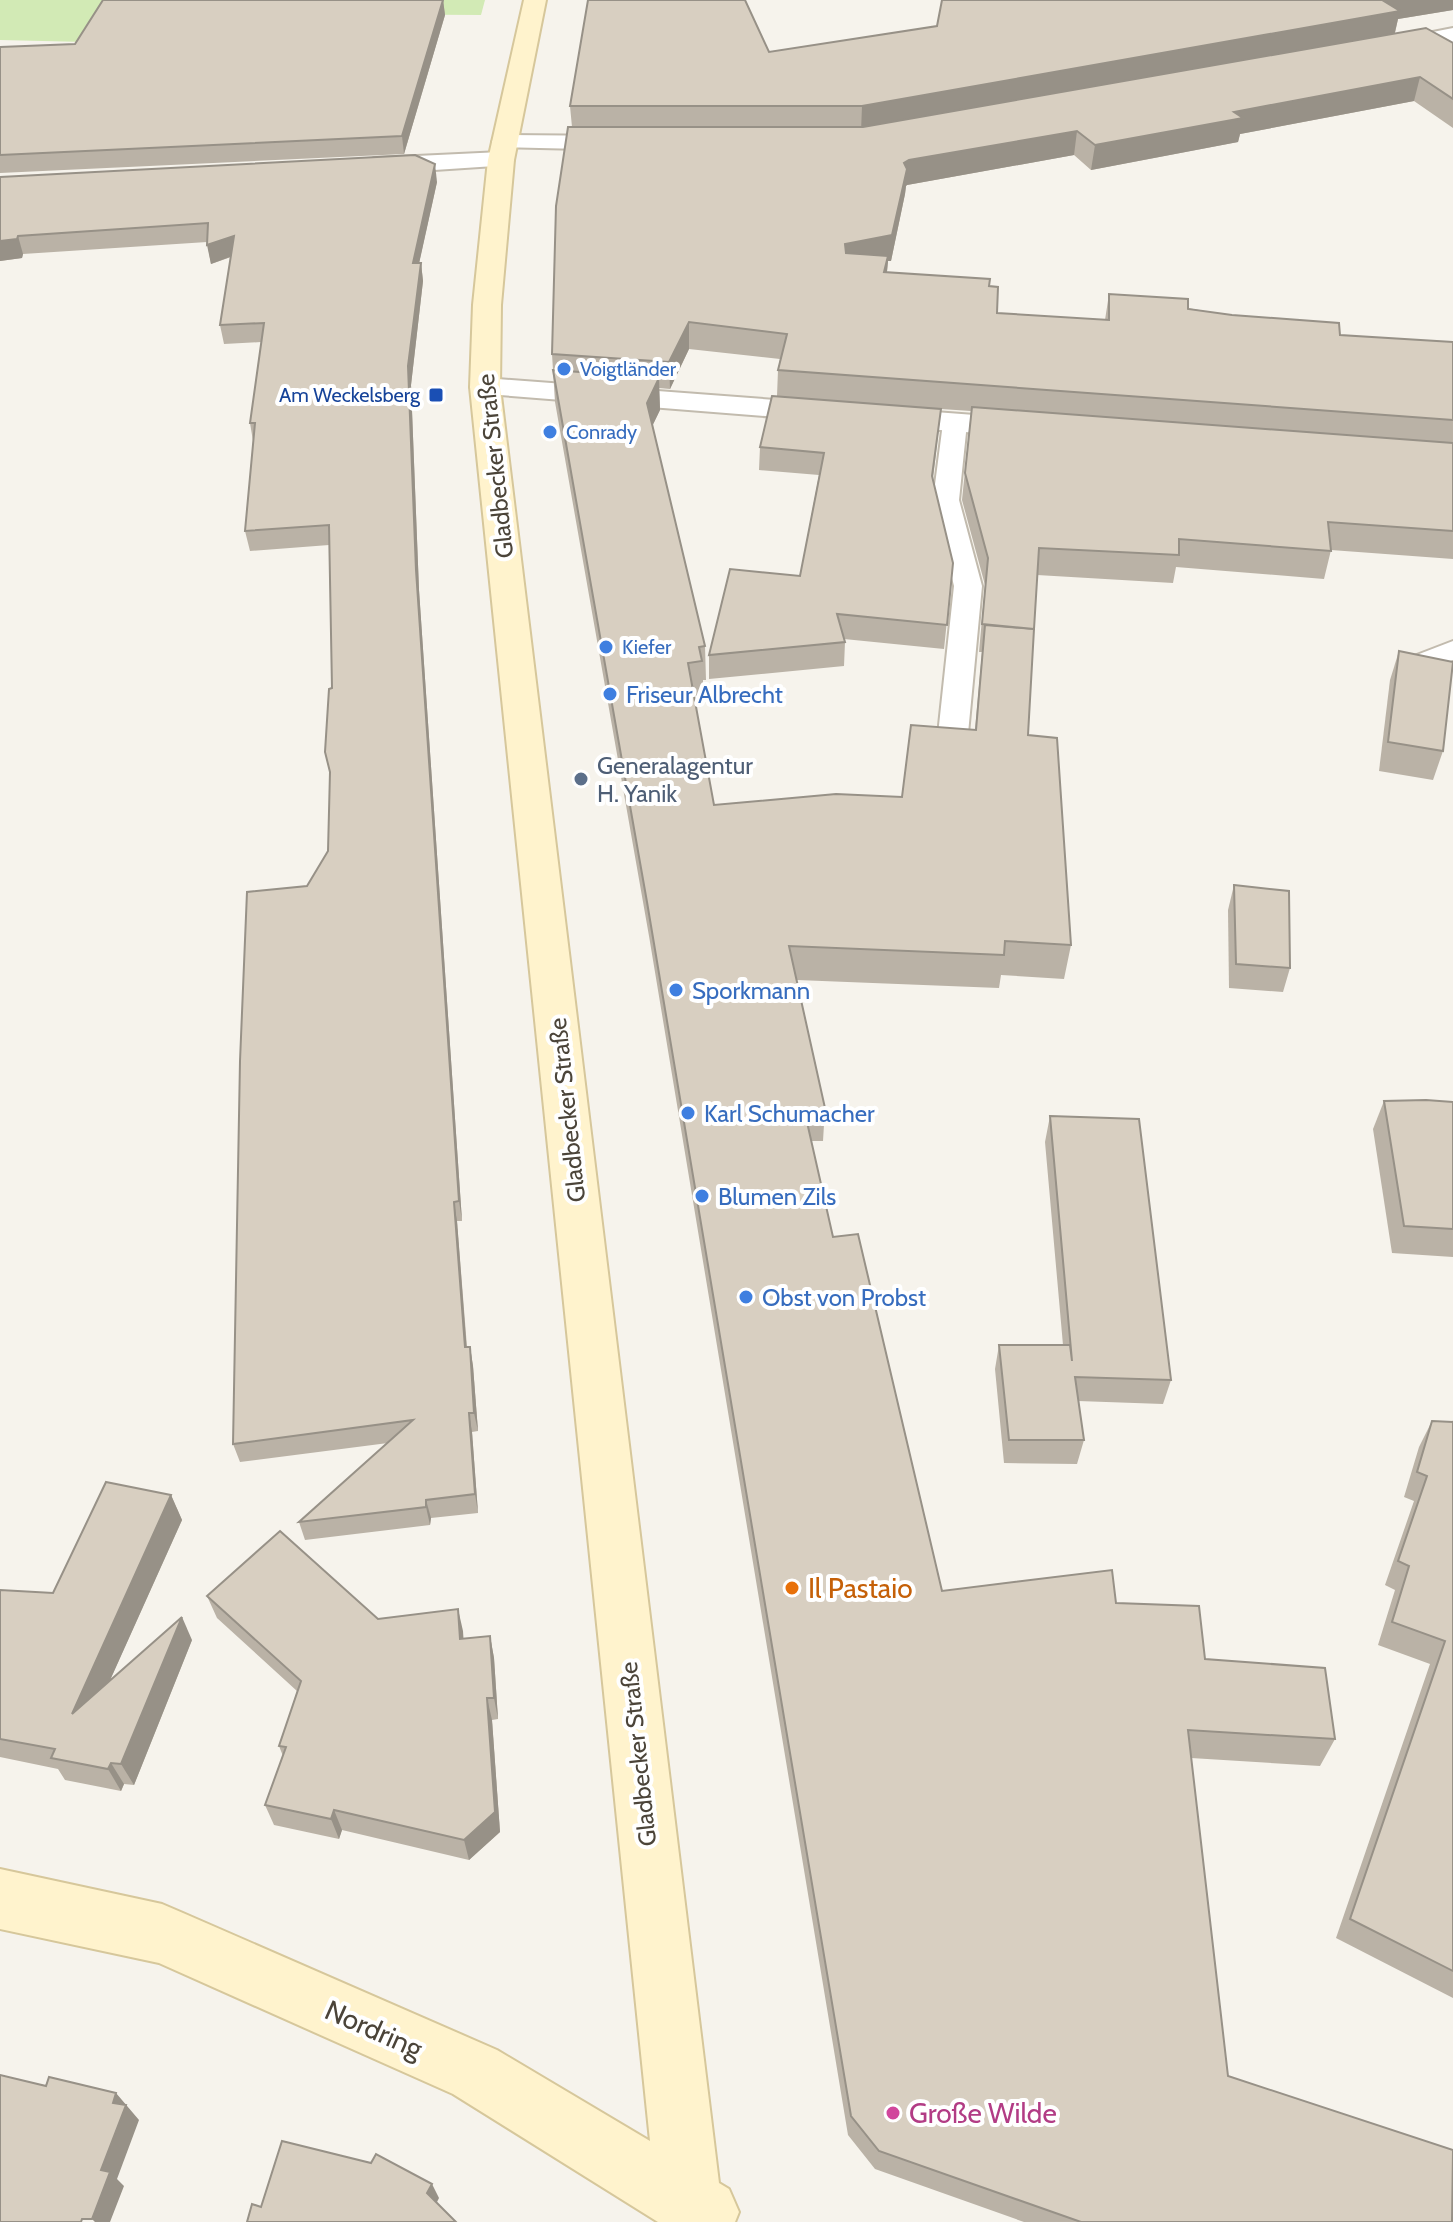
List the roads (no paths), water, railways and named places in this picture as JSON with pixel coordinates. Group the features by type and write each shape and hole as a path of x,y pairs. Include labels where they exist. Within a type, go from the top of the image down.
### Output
{"main road":[{"name":"Gladbecker Straße","path":"535,0 502,151 487,305 485,387 700,2214"},
{"name":"Nordring","path":"0,1899 162,1934 475,2072 700,2214"}],"street":[{"path":"1360,52 1453,35"},
{"path":"356,167 502,151 654,143"},
{"path":"485,387 1062,431"}],"lane":[{"path":"952,744 968,586 946,500 955,423"},
{"path":"1411,667 1453,650"}],"place":[{"name":"Voigtländer","path":"564,369"},
{"name":"Am Weckelsberg","path":"436,395"},
{"name":"Conrady","path":"550,432"},
{"name":"Kiefer","path":"606,647"},
{"name":"Friseur Albrecht","path":"610,694"},
{"name":"Generalagentur H. Yanik","path":"581,779"},
{"name":"Sporkmann","path":"676,990"},
{"name":"Karl Schumacher","path":"688,1113"},
{"name":"Blumen Zils","path":"702,1196"},
{"name":"Obst von Probst","path":"746,1297"},
{"name":"Il Pastaio","path":"792,1588"},
{"name":"Große Wilde","path":"893,2113"}]}
